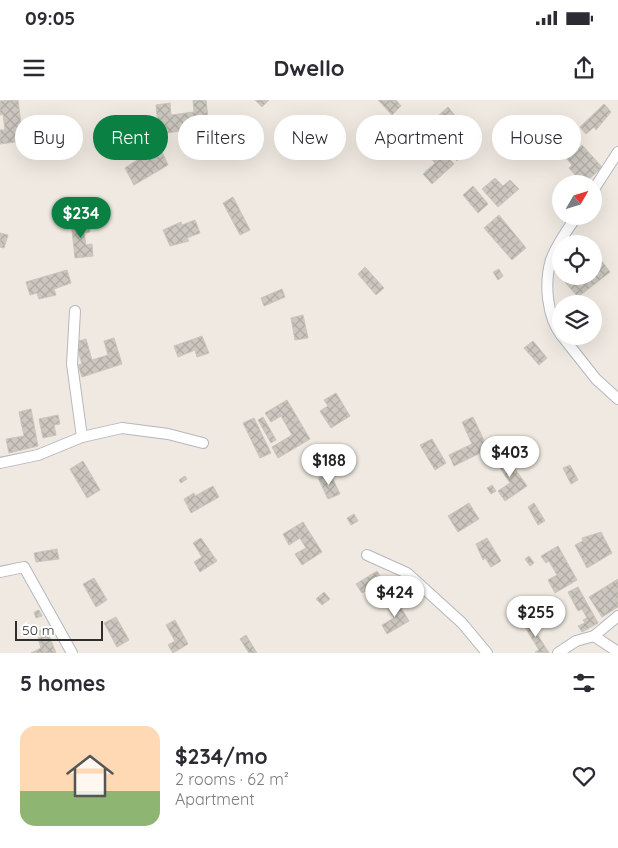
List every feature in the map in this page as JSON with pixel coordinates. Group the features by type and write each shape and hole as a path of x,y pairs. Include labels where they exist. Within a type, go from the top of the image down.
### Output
{"street":[{"path":"602,177 618,152"},
{"path":"552,324 548,287 551,260 572,225"},
{"path":"75,311 72,364 82,437"},
{"path":"570,345 596,379 618,399"},
{"path":"0,464 38,454 82,437 122,428 168,434 203,443"},
{"path":"367,555 407,574 462,623 488,653"},
{"path":"0,572 24,567 72,653"},
{"path":"558,653 576,641 594,636 618,616"},
{"path":"594,636 618,652"}],"building":[{"path":"18,100 20,115 15,115 15,142 0,144 0,130 5,130 3,114 0,115 0,101"},
{"path":"193,100 206,100 208,115 178,115 178,131 168,133 168,115 157,115 156,105 170,103 171,115 194,112"},
{"path":"255,100 269,100 262,107"},
{"path":"378,100 396,100 401,106 392,115"},
{"path":"604,104 611,112 596,130 594,127 586,134 581,126"},
{"path":"448,107 455,115 439,115"},
{"path":"581,146 602,167 593,175 575,175 569,168 572,165 568,160 581,160"},
{"path":"137,160 166,160 168,165 134,185 125,168"},
{"path":"432,160 450,160 454,164 432,184 423,174 435,163"},
{"path":"495,178 503,186 510,180 519,189 498,207 482,189"},
{"path":"473,186 488,204 478,213 463,195"},
{"path":"233,197 250,230 240,235 223,203"},
{"path":"499,215 526,248 512,260 484,228"},
{"path":"89,219 90,232 84,233 86,245 92,244 93,256 75,258 71,221"},
{"path":"195,220 200,233 187,238 189,241 170,246 163,230 181,222 182,225"},
{"path":"0,233 8,235 4,248 0,247"},
{"path":"602,262 610,272 602,278"},
{"path":"365,267 384,288 376,295 358,274"},
{"path":"499,269 503,276 498,280 493,272"},
{"path":"67,270 71,283 54,289 56,295 39,299 37,293 30,295 26,282"},
{"path":"568,285 593,285 581,295 576,295"},
{"path":"282,289 285,297 264,306 261,298"},
{"path":"303,315 308,338 295,340 291,318"},
{"path":"202,336 209,353 197,357 195,350 178,357 174,346"},
{"path":"114,338 122,364 82,377 78,365 82,364 75,342 86,339 92,360 108,355 104,341"},
{"path":"533,341 547,358 539,365 524,348"},
{"path":"336,393 350,416 331,428 320,411 328,406 324,400"},
{"path":"287,400 310,439 278,458 272,447 292,435 281,416 271,422 265,413"},
{"path":"31,409 38,446 9,453 6,439 24,436 19,412"},
{"path":"58,415 60,424 54,425 56,435 43,438 39,419"},
{"path":"263,417 276,440 271,443 258,420"},
{"path":"473,417 488,449 454,466 449,455 472,444 462,422"},
{"path":"254,418 271,453 260,458 243,423"},
{"path":"432,439 446,463 435,470 420,445"},
{"path":"504,453 527,486 505,501 498,491 510,483 495,460"},
{"path":"83,461 100,490 87,498 70,469"},
{"path":"570,465 578,480 571,484 563,468"},
{"path":"330,473 340,494 328,499 318,478"},
{"path":"185,476 187,479 181,483 179,480"},
{"path":"492,485 496,491 491,494 487,488"},
{"path":"213,486 219,497 191,513 184,499 194,493 195,496"},
{"path":"469,503 479,519 458,532 448,516"},
{"path":"534,503 545,521 538,525 528,507"},
{"path":"354,514 358,521 351,525 347,518"},
{"path":"303,522 322,552 302,565 295,554 306,548 300,538 289,545 283,534"},
{"path":"601,532 612,553 587,568 575,545 583,541 582,538"},
{"path":"201,538 217,561 200,572 194,562 202,557 193,543"},
{"path":"487,538 501,561 491,567 485,558 483,560 476,544"},
{"path":"558,546 577,580 555,593 548,580 557,575 549,561 546,563 541,556"},
{"path":"57,549 59,559 36,562 34,553"},
{"path":"529,556 534,563 530,566 525,559"},
{"path":"377,571 383,581 362,593 356,584"},
{"path":"94,578 107,600 96,607 83,584"},
{"path":"618,579 618,607 602,617 589,597"},
{"path":"578,587 598,623 582,632 578,626 585,623 583,620 587,618 582,609 578,611 568,592"},
{"path":"324,592 330,599 322,605 316,599"},
{"path":"397,601 409,621 387,634 382,625 394,618 387,607"},
{"path":"39,610 42,616 36,618 34,612"},
{"path":"116,617 129,640 117,647 104,623"},
{"path":"175,620 188,644 173,653 168,645 175,641 166,625"},
{"path":"529,621 549,653 535,652 539,650 523,624"},
{"path":"46,628 56,653 31,653 41,648 38,638 41,637 38,631"},
{"path":"246,635 257,653 249,653 240,639"}]}
